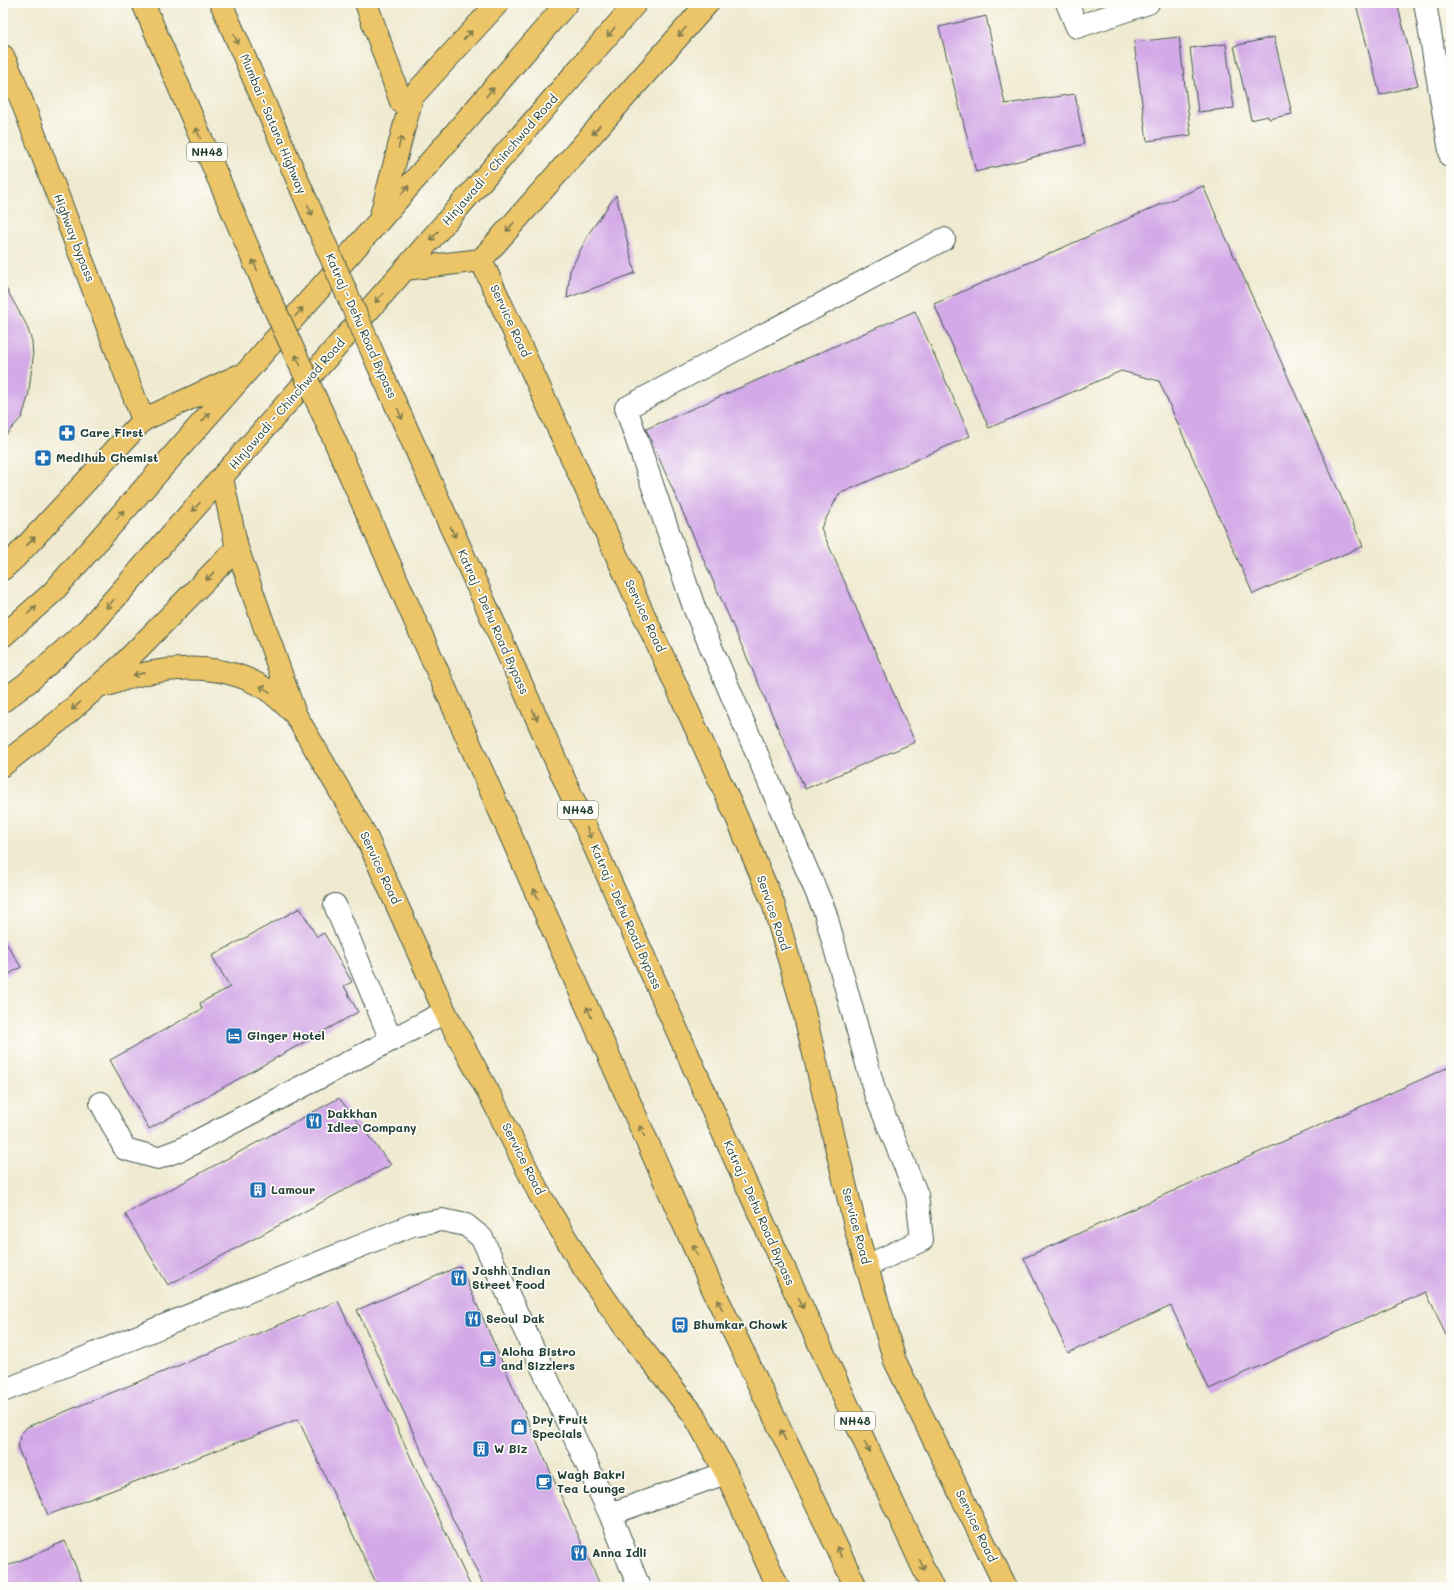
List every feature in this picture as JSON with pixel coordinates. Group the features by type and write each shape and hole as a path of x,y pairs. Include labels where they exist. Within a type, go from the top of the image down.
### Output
{"main road":[{"name":"NH48","path":"143,3 270,301 326,421 711,1285 856,1587"},
{"name":"Mumbai - Satara Highway","path":"221,3 326,246"},
{"path":"366,3 401,102"},
{"path":"380,220 412,97 498,3"},
{"path":"3,636 52,593 380,220 567,3"},
{"name":"Hinjawadi - Chinchwad Road","path":"3,701 27,683 88,629 405,269 636,3"},
{"path":"405,269 481,260 708,3"},
{"name":"Highway bypass","path":"3,56 8,78 143,420"},
{"name":"Katraj - Dehu Road Bypass","path":"326,246 378,366 778,1255 932,1587"},
{"name":"Service Road","path":"481,260 737,818 773,903 804,1012 867,1266 895,1360 1006,1587"},
{"path":"3,569 15,558 143,420 245,373"},
{"path":"222,478 237,548 295,714"},
{"path":"3,765 59,721 124,664 237,548"},
{"path":"96,689 129,676 152,672 201,669 226,673 266,689 295,714"},
{"name":"Service Road","path":"295,714 365,834 445,1012 494,1100 539,1193 581,1264 624,1326 694,1415 726,1473 778,1587"}],"street":[{"path":"1067,3 1077,27 1148,3"},
{"path":"1425,3 1451,157"},
{"path":"867,1266 922,1240 917,1195 875,1092 825,912 695,610 626,408 944,239"},
{"path":"335,905 391,1040"},
{"path":"101,1103 124,1149 158,1158 182,1149 445,1012"},
{"path":"3,1391 412,1225 442,1220 466,1225 482,1238 610,1514 639,1587"},
{"path":"610,1514 726,1473"}],"building":[{"path":"1377,3 1397,3 1418,85 1380,95 1357,8"},
{"path":"986,16 1005,104 1075,94 1084,144 976,172 939,27"},
{"path":"1179,37 1191,135 1147,141 1134,42"},
{"path":"1274,37 1292,114 1269,119 1268,116 1251,120 1234,46"},
{"path":"1226,44 1234,108 1198,112 1190,48"},
{"path":"1203,186 1363,546 1253,594 1159,381 1121,371 989,428 934,304"},
{"path":"616,195 635,273 567,298 570,271 589,233"},
{"path":"3,283 26,324 32,341 33,359 28,397 22,417 3,438"},
{"path":"915,311 970,436 839,494 821,528 915,742 805,789 646,429"},
{"name":"Ginger Hotel","path":"300,908 317,937 324,933 352,982 344,986 358,1012 149,1129 110,1060 202,1009 200,1003 230,987 212,956"},
{"path":"3,938 21,967 3,978"},
{"path":"1451,1066 1451,1345 1426,1292 1209,1389 1171,1306 1068,1353 1024,1258"},
{"name":"Lamour","path":"339,1098 391,1165 168,1285 125,1214"},
{"name":"W Biz","path":"460,1266 601,1587 484,1587 357,1310"},
{"path":"338,1301 471,1587 378,1587 298,1419 48,1515 18,1449 20,1435 27,1427"},
{"path":"65,1541 84,1587 3,1587 3,1568"}],"place":[{"name":"Care First","path":"67,433"},
{"name":"Medihub Chemist","path":"43,458"},
{"name":"Ginger Hotel","path":"234,1036"},
{"name":"Dakkhan Idlee Company","path":"314,1121"},
{"name":"Lamour","path":"258,1190"},
{"name":"Joshh Indian Street Food","path":"459,1278"},
{"name":"Seoul Dak","path":"473,1319"},
{"name":"Bhumkar Chowk","path":"680,1325"},
{"name":"Aloha Bistro and Sizzlers","path":"488,1359"},
{"name":"Dry Fruit Specials","path":"519,1427"},
{"name":"W Biz","path":"481,1449"},
{"name":"Wagh Bakri Tea Lounge","path":"544,1482"},
{"name":"Anna Idli","path":"579,1553"}]}
